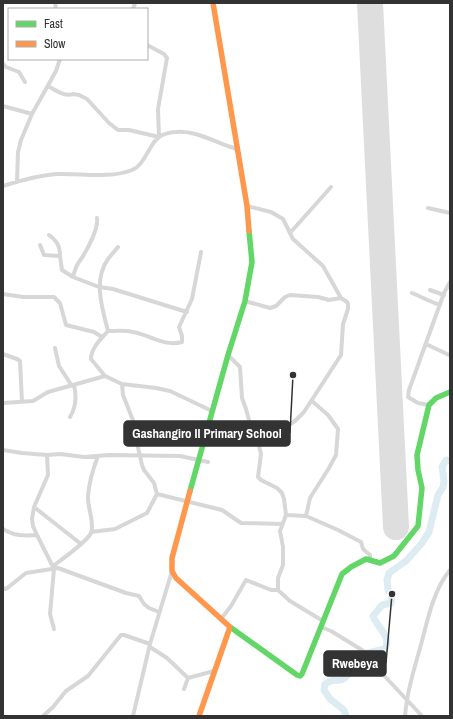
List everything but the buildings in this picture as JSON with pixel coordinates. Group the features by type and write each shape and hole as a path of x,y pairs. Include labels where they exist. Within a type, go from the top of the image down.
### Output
{"main road":[{"path":"213,3 247,206 252,262 245,301 212,410 200,460 187,501 172,558 172,571 182,584 230,627 300,676 342,574 351,567 366,560 380,563 394,556 418,526 422,488 418,470 417,455 429,405 436,398 450,392"},
{"path":"199,716 230,627"}],"street":[{"path":"3,186 55,174 111,174 134,170 159,137 158,109 167,58 164,54 148,46"},
{"path":"17,182 18,152 21,140 32,114 56,71 60,60"},
{"path":"3,72 4,66 19,72 25,82"},
{"path":"48,86 61,93 83,97 118,130 129,130 159,137 177,132 194,133 225,146 237,149"},
{"path":"3,106 32,114"},
{"path":"290,233 331,187"},
{"path":"247,206 271,212 283,220 293,239 323,266 341,298 348,304 343,324 342,351 304,412 289,425 250,424"},
{"path":"428,208 450,213"},
{"path":"73,277 93,236 98,221 97,218"},
{"path":"50,235 55,239 59,246 62,270 73,277 100,287 113,289 187,312"},
{"path":"40,244 44,255 60,256"},
{"path":"108,331 101,303 100,280 107,260 118,247"},
{"path":"201,252 192,299 179,327 182,342 174,344 161,342 134,332 108,331 102,337 91,354 91,359 105,376 122,384 170,391 212,410"},
{"path":"429,405 418,403 408,397 409,390 444,294 450,282"},
{"path":"430,290 450,297"},
{"path":"412,293 440,305"},
{"path":"3,294 23,297 54,298 60,303 66,325 94,332 102,337"},
{"path":"245,301 270,308 276,306 290,295 318,297 329,300 341,298"},
{"path":"426,344 449,355 450,354"},
{"path":"55,348 59,366 73,385 76,394 74,409 70,417"},
{"path":"3,354 20,361 22,402"},
{"path":"228,355 240,367 242,398 250,424 260,446 261,454 258,477 282,492 284,499 286,515 280,531 283,547 283,565 278,578 278,590"},
{"path":"3,403 33,401 48,392 105,376"},
{"path":"91,532 115,529 147,513 157,494 154,483 144,470 135,434 136,428 123,395 122,384"},
{"path":"306,516 310,498 336,454 338,429 328,415 312,401"},
{"path":"3,450 84,457 180,456 208,462"},
{"path":"47,455 48,475 34,507 32,519 33,526 53,567 50,614 54,629"},
{"path":"4,589 26,574 53,567 81,544 91,532 92,525 88,497 91,474 98,456"},
{"path":"157,494 222,510 241,523 282,524"},
{"path":"34,507 81,544"},
{"path":"286,515 306,516 361,542 363,549 370,555 370,560"},
{"path":"3,529 14,534 24,536 37,535"},
{"path":"53,567 126,593 137,595 149,608 159,612"},
{"path":"405,716 406,701 428,618 438,592 450,570"},
{"path":"133,716 159,612 172,571"},
{"path":"221,619 231,606 246,580 271,590 278,590 290,601 331,631 362,650 406,701 422,716"},
{"path":"43,716 53,707 66,691 88,676 121,635 150,646 167,658 188,678"},
{"path":"188,678 214,671"},
{"path":"184,689 188,678"}],"waterway":[{"path":"346,716 344,710 330,699 324,690 325,684 331,681 343,679 351,669 359,653 368,653 385,649 387,640 373,616 382,605 391,603 392,594 388,590 387,580 389,573 406,561 422,543 429,532 438,495 443,487 444,481 442,467 446,460 450,461"}],"runway":[{"path":"370,3 396,527"}],"traffic: fast":[{"path":"190,491 228,355 245,301 252,262 249,231"},
{"path":"230,627 297,675 300,676 302,674 342,574 366,559 380,563 394,556 418,526 422,488 418,470 417,455 429,405 436,398 450,392"}],"traffic: slow":[{"path":"213,3 247,206 249,231"},
{"path":"190,491 172,558 172,571 176,578 230,627 199,716"}],"place":[{"name":"Gashangiro II Primary School","path":"293,375"},
{"name":"Rwebeya","path":"392,594"}]}
